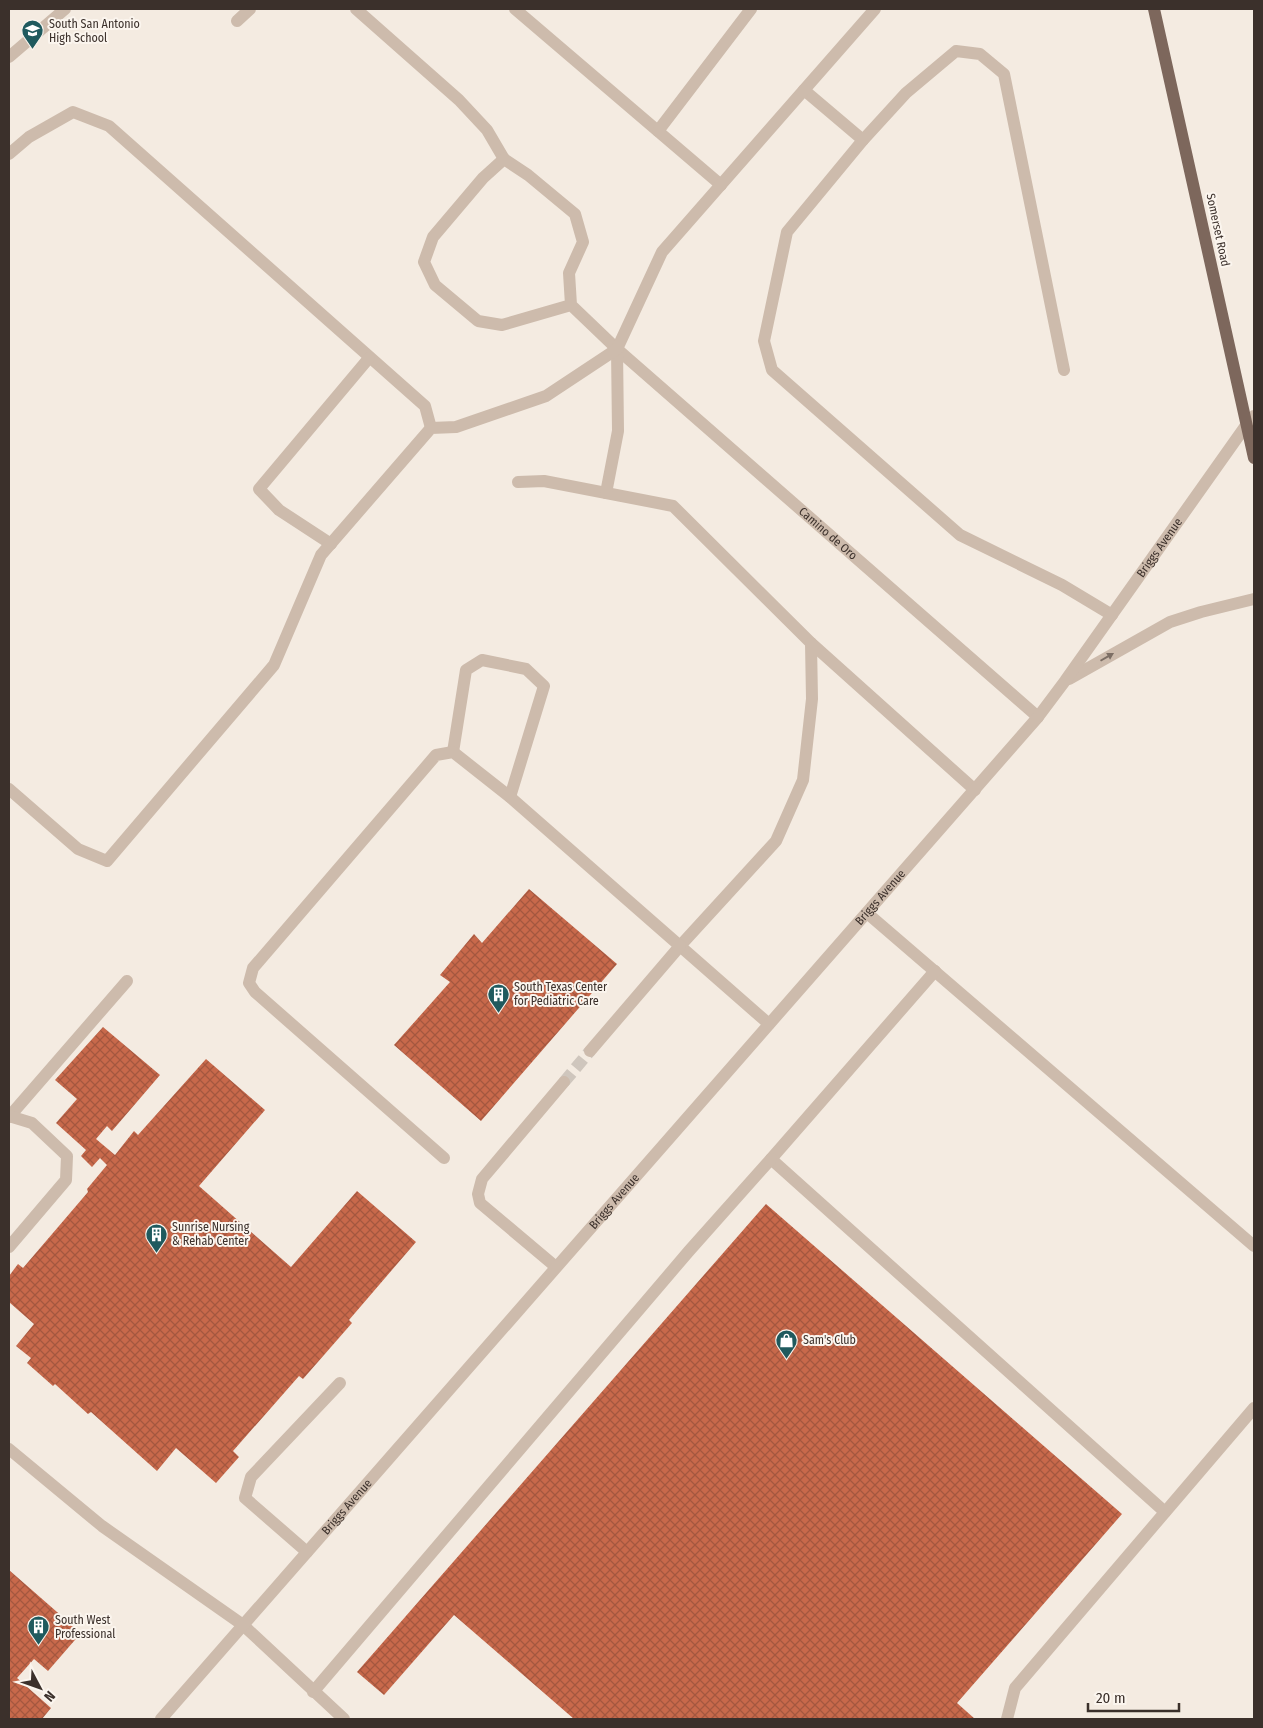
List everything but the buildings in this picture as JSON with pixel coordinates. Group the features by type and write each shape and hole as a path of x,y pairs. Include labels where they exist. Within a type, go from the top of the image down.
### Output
{"main road":[{"name":"Somerset Road","path":"1154,9 1251,420 1254,458"}],"street":[{"path":"9,57 65,9"},
{"path":"237,21 250,9"},
{"path":"356,9 459,100 487,130 504,159 528,175 575,214 583,242 569,273 570,305 502,325 478,321 435,285 424,262 433,237 483,178 504,159"},
{"path":"515,9 721,185"},
{"path":"658,130 751,9"},
{"path":"606,493 618,431 617,349 662,252 875,9"},
{"path":"1064,370 1004,74 980,54 956,51 906,93 787,232 764,341 772,370 960,535 1062,585 1112,615"},
{"path":"804,90 864,140"},
{"path":"9,154 29,137 73,112 109,126 425,406 431,428"},
{"name":"Camino de Oro","path":"570,305 617,349 1038,717"},
{"path":"9,788 78,849 107,861 274,665 321,555 431,428 456,427 546,396 617,349"},
{"path":"331,544 279,510 259,489 369,358"},
{"name":"Briggs Avenue","path":"161,1719 1038,717 1251,420"},
{"path":"518,482 544,481 673,506 811,643 975,790"},
{"name":"Briggs Avenue","path":"1065,681 1170,622 1254,599"},
{"path":"590,1051 680,946 776,841 803,780 812,699 811,643"},
{"path":"453,752 466,670 482,660 526,669 544,686 510,798"},
{"path":"444,1158 255,992 250,983 253,968 436,755 453,752 510,798 769,1024"},
{"path":"867,913 1254,1246"},
{"path":"313,1692 689,1251 936,971"},
{"path":"9,1247 66,1180 67,1156 32,1123 9,1117 127,982"},
{"path":"556,1267 480,1204 478,1194 482,1178 564,1082"},
{"path":"771,1159 1164,1512"},
{"path":"308,1552 245,1498 251,1477 340,1383"},
{"path":"1007,1719 1015,1688 1254,1408"},
{"path":"9,1449 102,1526 243,1625 344,1719"}],"tunnel":[{"path":"564,1082 590,1051"}],"place":[{"name":"South San Antonio High School","path":"33,50"},
{"name":"South Texas Center for Pediatric Care","path":"498,1013"},
{"name":"Sunrise Nursing & Rehab Center","path":"156,1253"},
{"name":"Sam's Club","path":"787,1359"},
{"name":"South West Professional","path":"39,1646"}]}
